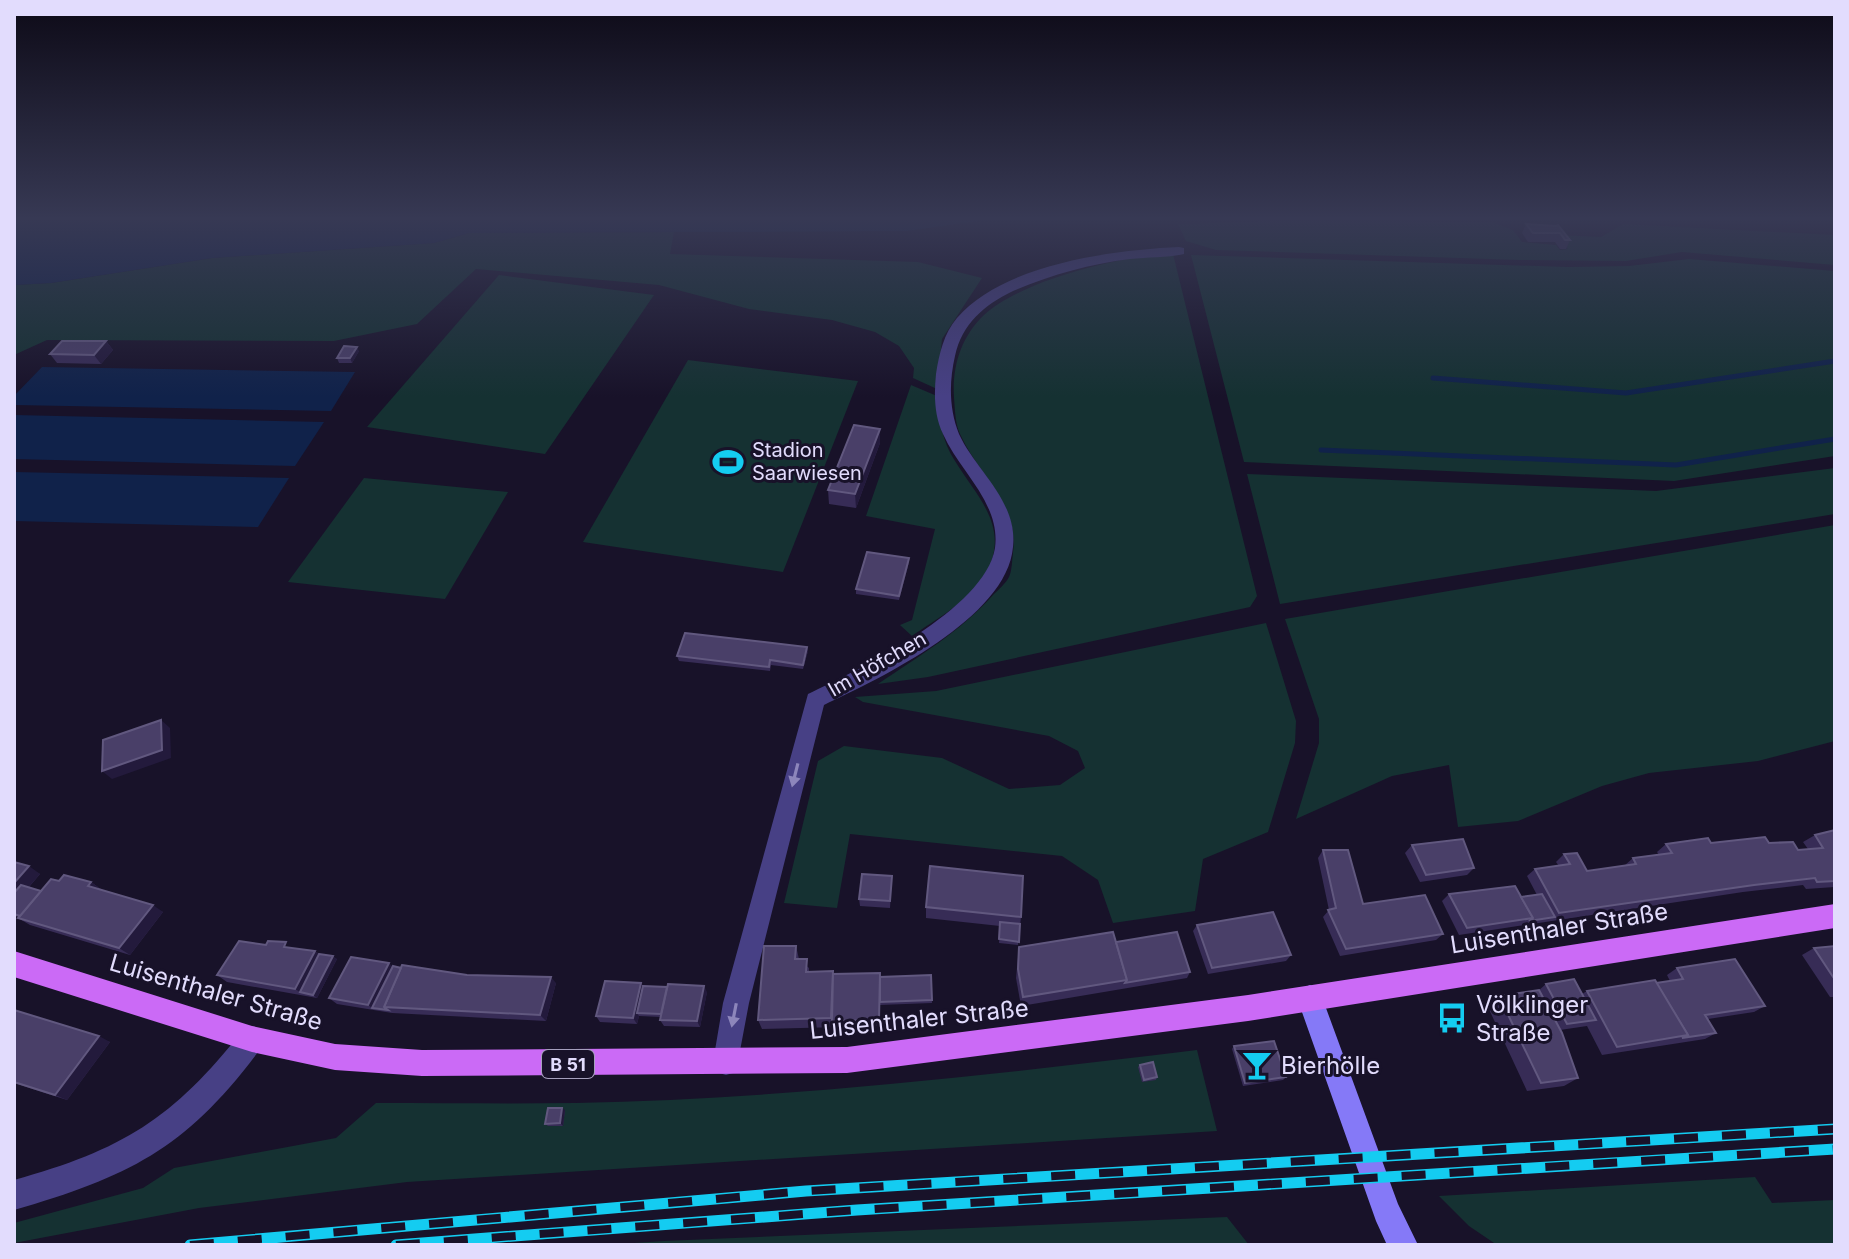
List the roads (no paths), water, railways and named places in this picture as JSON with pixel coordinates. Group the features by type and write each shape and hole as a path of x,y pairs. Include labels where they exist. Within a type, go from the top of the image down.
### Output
{"main road":[{"name":"Luisenthaler Straße","path":"14,964 252,1039 335,1057 422,1063 847,1060 1065,1034 1835,916"}],"street":[{"name":"Im Höfchen","path":"726,1062 736,1003 815,700 857,681 966,607 992,581 1004,552 1004,524 993,499 954,442 944,414 943,387 952,338 964,319 978,307 1038,279"},
{"path":"1310,998 1386,1211 1403,1245"},
{"path":"14,1195 60,1183 156,1141 219,1085 252,1039"}],"water":[{"path":"14,279 78,279 51,283 14,285"},
{"path":"42,367 355,372 331,411 14,405 14,396"},
{"path":"14,415 324,422 295,466 14,459"},
{"path":"14,472 289,478 258,527 14,521"}],"waterway":[{"path":"1433,378 1626,393 1835,361"},
{"path":"1321,450 1676,465 1835,439"}],"railway":[{"path":"190,1245 806,1191 1835,1129"},
{"path":"396,1245 857,1210 1835,1149"}],"place":[{"name":"Stadion Saarwiesen","path":"728,462"},
{"name":"Völklinger Straße","path":"1452,1018"},
{"name":"Bierhölle","path":"1257,1065"}]}
